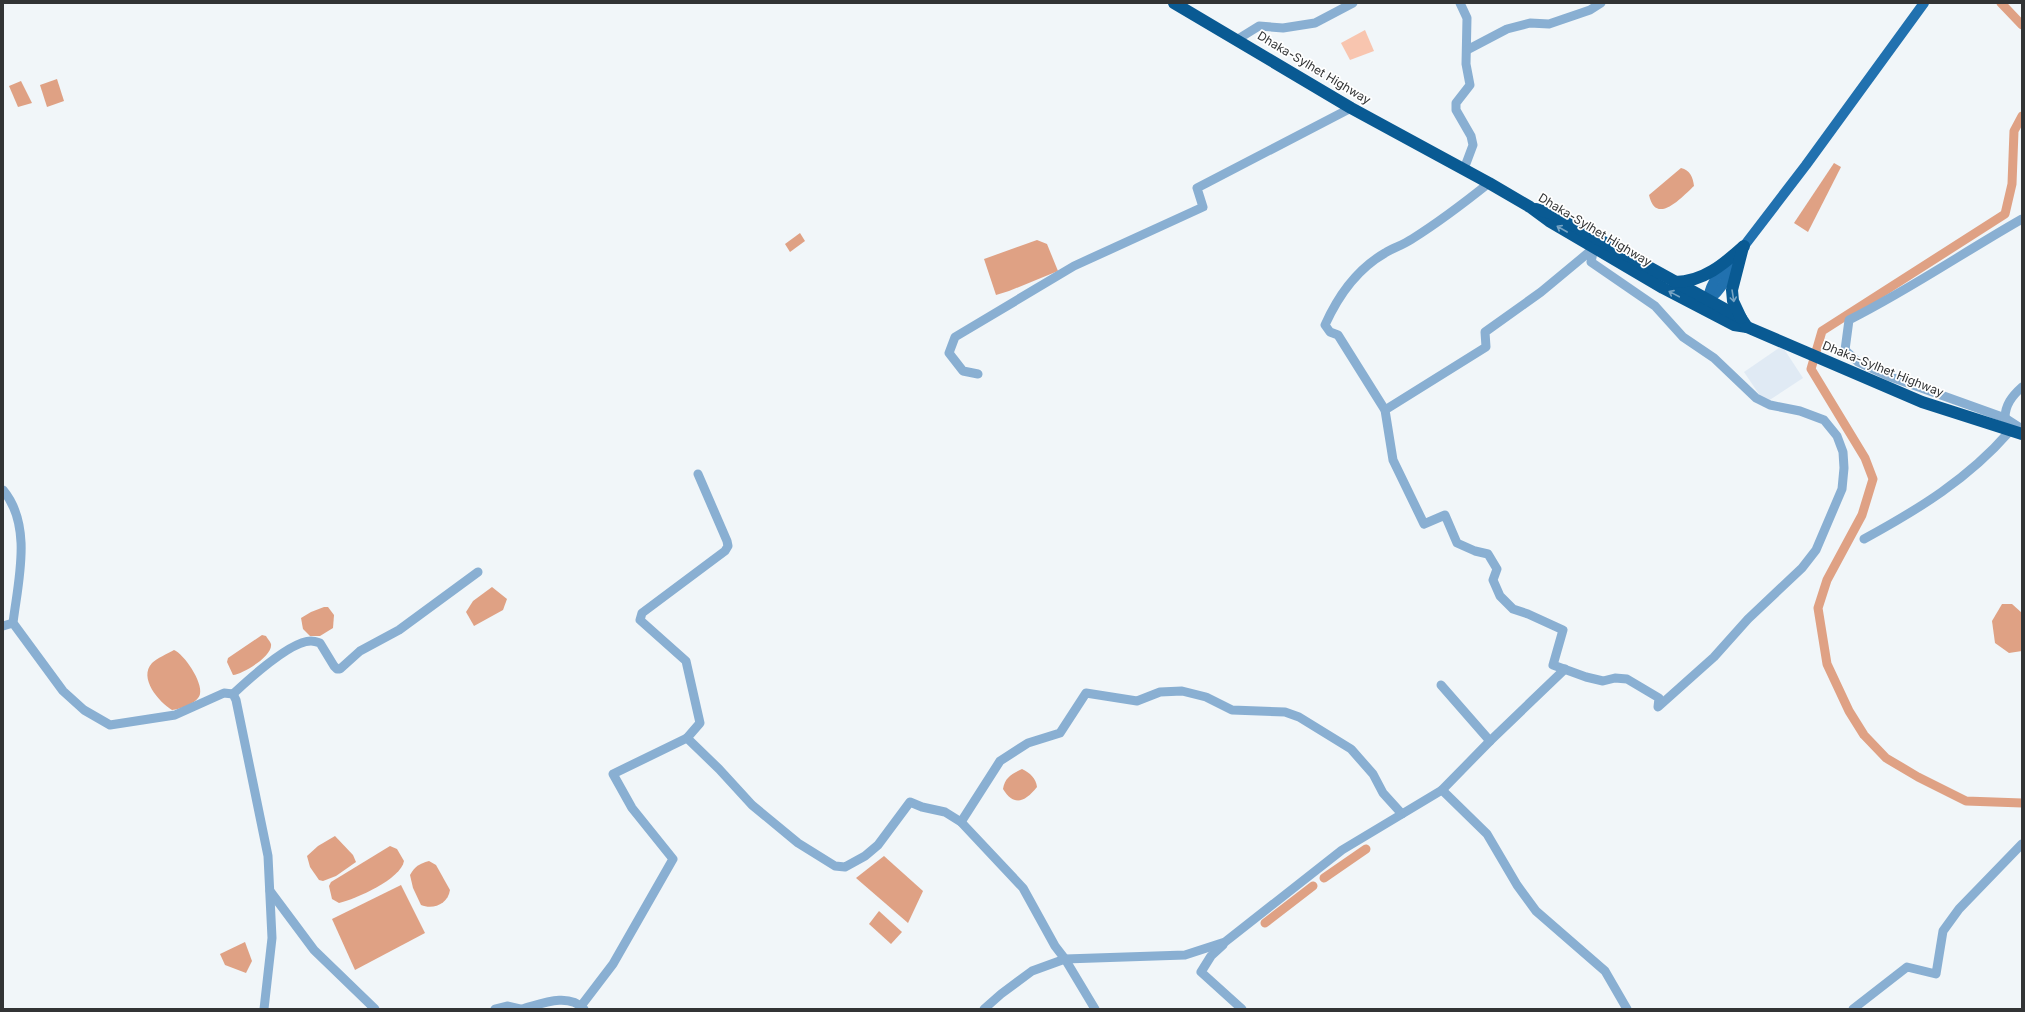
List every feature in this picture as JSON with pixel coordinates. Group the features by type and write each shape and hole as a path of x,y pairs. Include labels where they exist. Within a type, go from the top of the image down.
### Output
{"highway":[{"name":"Dhaka-Sylhet Highway","path":"1174,3 1238,39 1351,108 1489,183 1530,207 1549,222 1710,313 1734,325 1744,323 1764,334 1922,402 2009,432 2022,434"},
{"path":"1530,207 1553,214 1708,300 1744,323"},
{"path":"1675,282 1686,282 1703,277 1717,268 1744,246"},
{"path":"1744,246 1732,290 1733,301 1744,323"}],"main road":[{"path":"1690,302 1708,300 1713,297 1733,268 1735,259 1744,246 1806,165 1924,3"},
{"path":"1708,300 1710,313"}],"street":[{"path":"1238,39 1259,26 1282,28 1315,23 1353,3"},
{"path":"1460,3 1468,18 1466,64 1470,86 1456,104 1456,110 1471,136 1473,145 1464,169"},
{"path":"1467,50 1507,29 1530,23 1549,24 1590,10 1601,3"},
{"path":"978,374 963,371 949,353 955,337 1074,266 1203,207 1197,188 1351,108"},
{"path":"1489,183 1456,210 1417,236 1373,261 1361,270 1332,307 1325,325 1330,332 1338,335 1385,410 1393,460 1424,524 1445,516 1457,543 1475,551 1488,554 1496,569 1493,580 1498,590 1513,609 1563,630 1553,664 1603,681 1615,678 1627,679 1659,698 1658,707 1714,657 1748,619 1802,568 1816,550 1842,489 1844,468 1843,452 1837,436 1824,420 1800,411 1770,406 1756,398 1714,358 1683,337 1655,306 1591,262 1594,248"},
{"path":"2022,218 1976,244 1888,300 1849,320 1845,336 1845,350 1858,362 1917,388 2005,418 2022,429"},
{"path":"1385,410 1486,347 1485,332 1541,292 1594,248"},
{"path":"2005,418 2005,410 2008,402 2022,387"},
{"path":"1864,539 1911,513 1951,486 1989,455 2009,432"},
{"path":"495,1009 507,1006 521,1009 562,999 582,1007 613,964 673,859 632,808 613,774 687,738 700,723 686,661 640,620 642,613 724,551 728,546 698,474"},
{"path":"3,490 13,502 22,544 13,623 63,691 84,710 110,725 175,716 224,693 233,694"},
{"path":"233,694 258,670 293,648 310,641 320,643 334,666 340,669 360,651 399,630 478,572"},
{"path":"3,626 13,623"},
{"path":"1242,1009 1201,972 1211,956 1226,942 1342,850 1442,790 1490,741 1565,669"},
{"path":"1441,686 1490,741"},
{"path":"960,822 1000,761 1028,742 1060,733 1086,693 1137,701 1160,692 1182,691 1206,697 1232,710 1285,712 1300,717 1351,749 1373,774 1383,793 1402,814"},
{"path":"233,694 236,700 268,856 272,938 264,1009"},
{"path":"687,738 752,805 798,843 835,866 845,867 865,856 878,845 910,802 922,807 945,812 960,822 1023,888 1055,946 1066,959 1095,1009"},
{"path":"1442,790 1487,834 1517,885 1536,911 1605,971 1627,1009"},
{"path":"1853,1009 1907,967 1936,974 1943,931 1959,909 2022,844"},
{"path":"270,891 314,950 375,1009"},
{"path":"984,1009 1001,994 1032,972 1066,959 1185,955 1226,942"}],"shaded area":[{"path":"1365,30 1374,51 1350,60 1341,43"},
{"path":"57,79 64,101 47,107 40,85"},
{"path":"21,81 32,103 18,107 9,86"},
{"path":"1834,163 1841,167 1808,232 1794,223"},
{"path":"1681,168 1687,170 1690,174 1694,186 1677,202 1663,209 1657,208 1652,204 1649,195"},
{"path":"800,233 805,241 790,252 785,244"},
{"path":"1037,240 1047,244 1058,271 996,295 984,259"},
{"path":"1782,346 1803,378 1765,403 1744,372"},
{"path":"492,587 507,599 503,610 474,626 466,612 473,601"},
{"path":"2002,604 2012,604 2022,613 2022,651 2009,653 1995,643 1992,621"},
{"path":"324,607 328,607 334,615 333,628 320,636 310,636 303,629 301,618"},
{"path":"262,635 266,636 271,644 267,654 250,668 233,675 227,662 228,658"},
{"path":"174,650 183,657 192,669 199,683 200,694 193,703 172,710 156,696 147,676 148,669 152,663"},
{"path":"1022,769 1032,776 1037,787 1024,799 1015,800 1007,795 1003,789 1007,779 1012,774"},
{"path":"335,836 353,855 356,862 336,876 323,881 319,880 310,867 307,856 318,846"},
{"path":"390,846 397,849 404,861 401,868 395,875 366,893 347,901 339,903 332,899 329,886 331,882"},
{"path":"884,856 923,891 908,923 856,878"},
{"path":"429,861 436,865 450,890 449,895 443,902 439,905 430,907 421,905 413,888 410,875 418,866"},
{"path":"401,885 425,933 355,970 332,919"},
{"path":"879,911 902,932 891,944 869,924"},
{"path":"245,942 252,961 246,973 225,965 220,954"}],"waterway":[{"path":"2001,3 2022,25"},
{"path":"2022,116 2014,131 2012,184 2005,214 1822,331 1811,369 1865,458 1873,479 1862,515 1827,580 1818,608 1827,664 1849,711 1864,735 1886,758 1918,777 1966,801 2022,803"},
{"path":"1324,878 1366,849"},
{"path":"1265,923 1313,886"}]}
